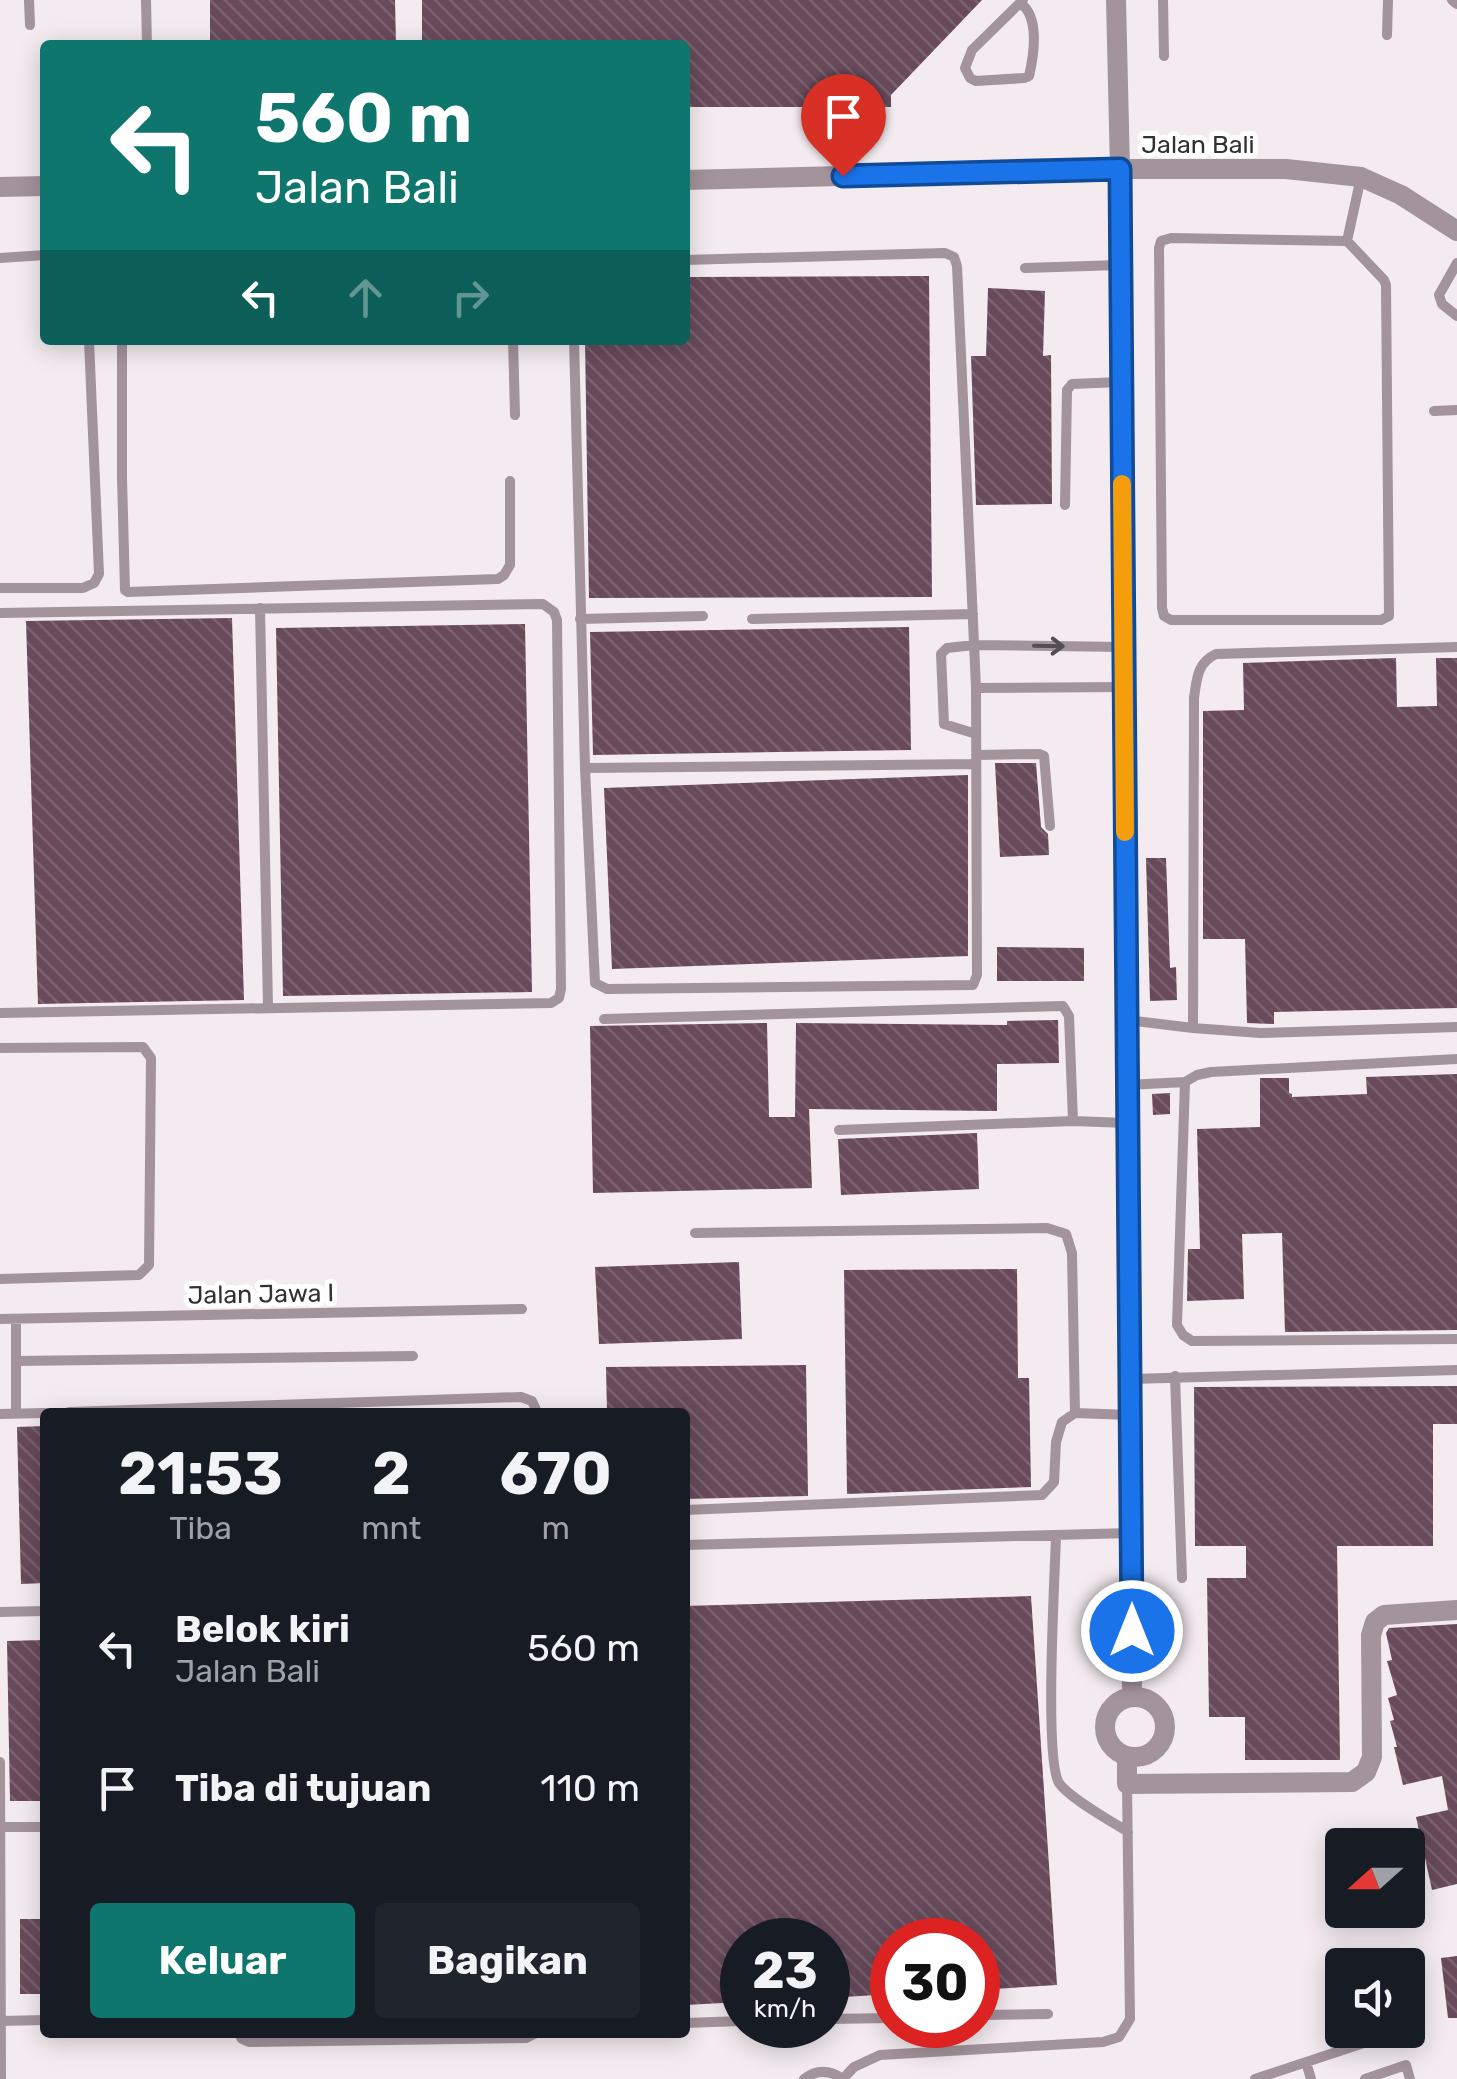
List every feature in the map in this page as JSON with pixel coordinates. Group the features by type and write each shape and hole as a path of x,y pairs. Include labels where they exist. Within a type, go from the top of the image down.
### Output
{"street":[{"path":"1116,0 1132,1696"},
{"name":"Jalan Bali","path":"690,180 1286,168 1401,196 1452,222"},
{"path":"0,186 40,186"},
{"path":"1127,1757 1128,1784 1352,1782 1366,1772 1372,1757 1371,1635 1375,1622 1384,1615 1457,1610"},
{"path":"1132,1696 1153,1702 1165,1720 1161,1742 1154,1750 1144,1756 1127,1757 1108,1740 1105,1721 1115,1704 1132,1696"}],"lane":[{"path":"29,0 30,24"},
{"path":"146,0 147,40"},
{"path":"1162,0 1164,56"},
{"path":"1388,0 1388,35"},
{"path":"1021,2 1031,16 1029,76 976,81 970,78 965,68 972,50 1021,2"},
{"path":"1349,236 1359,187"},
{"path":"1349,236 1386,285 1389,616 1381,620 1171,620 1164,616 1162,608 1161,241 1349,236"},
{"path":"574,345 593,978 608,989 973,984 976,688 954,257 945,253 690,260"},
{"path":"0,258 40,255"},
{"path":"1457,263 1439,295 1439,300 1457,316"},
{"path":"1025,268 1120,265"},
{"path":"0,588 83,588 94,583 99,574 88,345"},
{"path":"122,345 122,478 128,592 498,579 510,565 510,481"},
{"path":"512,345 514,415"},
{"path":"1066,504 1067,390 1072,384 1121,382"},
{"path":"1434,411 1457,410"},
{"path":"0,613 543,604 554,612 557,620 561,990 559,998 551,1003 0,1013"},
{"path":"260,608 268,1007"},
{"path":"752,619 973,614"},
{"path":"580,618 703,616"},
{"path":"976,734 944,724 941,654 948,648 1124,647"},
{"path":"1194,1028 1194,698 1198,670 1205,659 1216,654 1457,647"},
{"path":"976,688 1124,687"},
{"path":"584,768 976,760 1039,754 1044,756 1050,826"},
{"path":"604,1019 1062,1006 1069,1016 1073,1121"},
{"path":"1126,1020 1260,1033 1457,1027"},
{"path":"0,1048 143,1047 151,1058 149,1265 139,1275 0,1279"},
{"path":"1127,1085 1185,1082 1211,1072 1457,1060"},
{"path":"1185,1082 1177,1325 1182,1335 1192,1341 1457,1339"},
{"path":"839,1130 1073,1121 1128,1123"},
{"path":"695,1233 1048,1228 1066,1234 1072,1253 1075,1414"},
{"name":"Jalan Jawa I","path":"0,1319 522,1309"},
{"path":"16,1319 16,1414"},
{"path":"16,1361 414,1356"},
{"path":"1130,1379 1457,1370"},
{"path":"1175,1376 1182,1578"},
{"path":"198,1408 521,1398 532,1400 535,1408"},
{"path":"0,1414 40,1413"},
{"path":"690,1510 1042,1495 1054,1482 1056,1442 1062,1422 1075,1414 1130,1416"},
{"path":"690,1545 1131,1533"},
{"path":"1056,1535 1054,1774 1062,1788 1128,1832"},
{"path":"0,1612 40,1611"},
{"path":"0,1762 1,2079"},
{"path":"804,2079 827,2071 843,2079 854,2067 880,2055 1103,2042 1119,2037 1130,2019 1128,1784"},
{"path":"2,1827 40,1827"},
{"path":"1000,2015 1048,2014"},
{"path":"1,2020 40,2020"},
{"path":"690,2023 720,2022"},
{"path":"241,2038 249,2042 526,2038"},
{"path":"1256,2079 1350,2048"},
{"path":"1306,2062 1311,2079"},
{"path":"1364,2079 1406,2065 1410,2079"}],"building":[{"path":"210,0 395,0 396,40 210,40"},
{"path":"422,0 982,0 891,95 891,107 690,107 690,40 422,40"},
{"path":"929,276 932,597 589,598 585,345 690,345 690,277"},
{"path":"988,288 1045,291 1043,356 1051,355 1052,504 976,505 971,356 986,356"},
{"path":"232,618 244,1000 38,1004 26,621"},
{"path":"525,624 532,992 283,996 276,628"},
{"path":"909,627 911,750 593,755 590,632"},
{"path":"1396,658 1397,707 1437,706 1436,658 1457,658 1457,1008 1274,1012 1274,1024 1247,1023 1245,939 1203,939 1203,711 1244,710 1243,663"},
{"path":"995,763 1036,763 1041,827 1048,834 1049,855 1000,857"},
{"path":"968,775 968,956 612,969 604,788"},
{"path":"1146,858 1166,858 1170,968 1176,967 1177,1000 1150,1001"},
{"path":"997,947 1084,948 1084,981 997,981"},
{"path":"1058,1020 1059,1063 997,1064 997,1111 809,1109 812,1188 593,1193 590,1026 767,1023 769,1117 795,1117 796,1023 1007,1025 1007,1021"},
{"path":"1457,1074 1457,1330 1285,1332 1282,1233 1242,1234 1244,1299 1187,1301 1188,1249 1200,1249 1197,1129 1260,1127 1260,1078 1289,1078 1292,1097 1367,1094 1366,1077"},
{"path":"1170,1093 1170,1114 1153,1115 1152,1094"},
{"path":"977,1133 979,1189 841,1195 838,1139"},
{"path":"739,1262 742,1339 599,1344 595,1267"},
{"path":"1017,1269 1018,1378 1029,1378 1031,1487 847,1494 844,1270"},
{"path":"806,1365 808,1496 690,1499 690,1408 607,1408 606,1367"},
{"path":"1457,1386 1457,1424 1433,1424 1433,1546 1337,1546 1340,1760 1245,1760 1245,1717 1209,1717 1207,1578 1246,1578 1246,1546 1195,1546 1194,1387"},
{"path":"40,1426 40,1583 21,1584 17,1427"},
{"path":"1031,1596 1057,1985 1000,1989 1000,1918 870,1918 870,1995 850,1997 850,1918 720,1918 720,2003 690,2005 690,1606"},
{"path":"1457,1624 1457,1884 1432,1890 1425,1858 1425,1828 1418,1828 1416,1817 1448,1810 1442,1776 1403,1785 1390,1721 1394,1720 1388,1698 1397,1695 1387,1661 1392,1660 1386,1633 1389,1628"},
{"path":"40,1640 40,1801 10,1801 7,1641"},
{"path":"20,1919 40,1919 40,1994 20,1994"},
{"path":"1457,1956 1457,2018 1448,2018 1441,1958"}],"slow traffic":[{"path":"1122,484 1125,832"}],"route":[{"path":"843,176 1120,169 1132,1631"}]}
